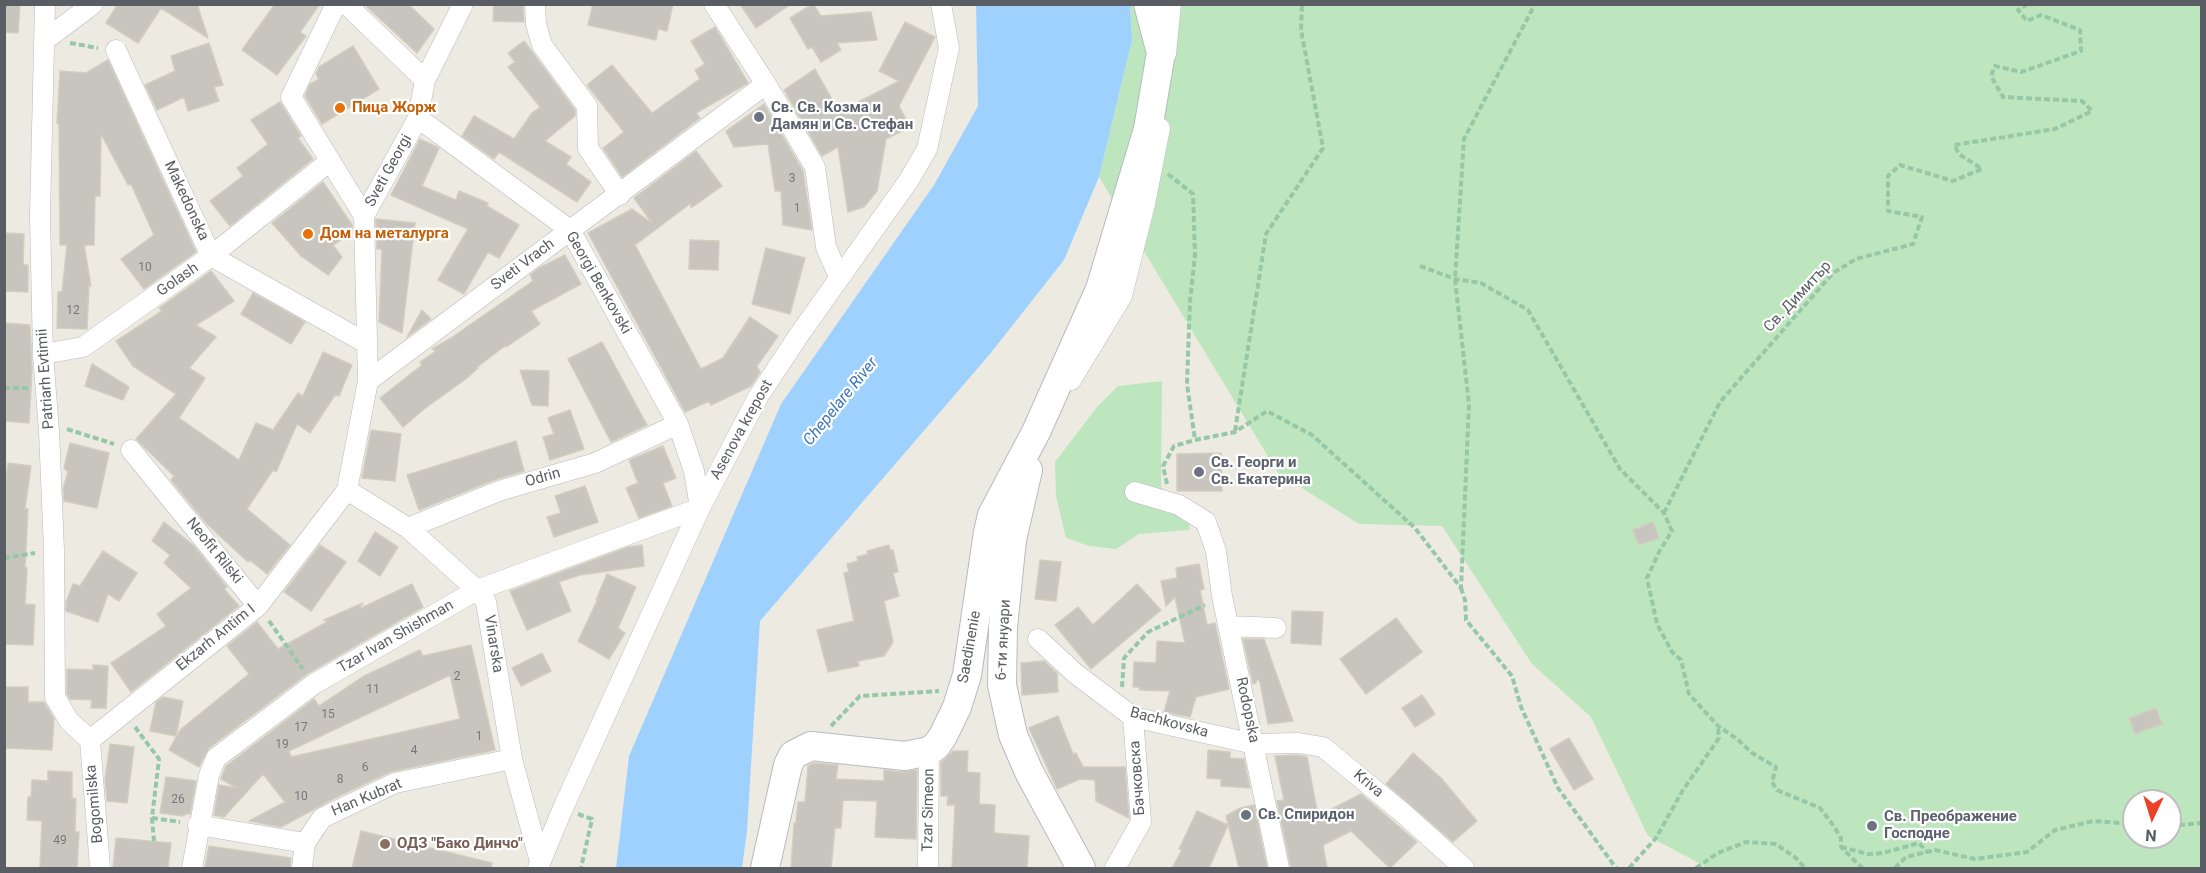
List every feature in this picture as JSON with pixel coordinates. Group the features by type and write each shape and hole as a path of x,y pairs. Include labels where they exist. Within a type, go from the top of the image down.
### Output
{"main road":[{"path":"1036,432 1100,289 1148,129 1161,53 1148,4"},
{"name":"Saedinenie","path":"929,751 943,736 957,706 967,675 992,515 1036,432"},
{"name":"6-ти януари","path":"1036,432 1012,540 1003,627 1002,685 1013,735 1029,772 1081,868"},
{"path":"765,868 788,765 794,755 811,746 905,756 929,751"}],"street":[{"name":"Patriarh Evtimii","path":"45,4 40,215 43,354 54,550 55,697 69,721 90,740"},
{"path":"45,40 93,4"},
{"path":"336,4 291,97 364,216"},
{"path":"346,4 425,80"},
{"name":"Sveti Georgi","path":"347,489 369,381 366,343 364,216 418,118 425,80 463,4"},
{"path":"535,4 536,24 542,45 587,106 588,148 620,195"},
{"path":"714,4 766,84 815,167 826,248 839,277"},
{"name":"Asenova krepost","path":"539,865 700,508 758,397 839,277 909,180 927,149 950,48 941,4"},
{"path":"1036,432 1122,296 1160,131 1171,4"},
{"name":"Makedonska","path":"116,50 212,256 366,343"},
{"name":"Sveti Vrach","path":"369,381 766,84"},
{"name":"Georgi Benkovski","path":"418,118 570,230 678,424 694,471 700,508"},
{"name":"Golash","path":"43,354 83,347 212,256 330,161"},
{"name":"Odrin","path":"408,528 499,491 595,463 678,424"},
{"name":"Neofit Rilski","path":"131,450 258,606"},
{"name":"Vinarska","path":"347,489 408,528 477,590 486,602 512,759 539,865"},
{"name":"Ekzarh Antim I","path":"90,740 258,606 347,489"},
{"name":"Rodopska","path":"1135,492 1179,505 1206,522 1216,551 1222,596 1279,868"},
{"name":"Tzar Ivan Shishman","path":"192,868 191,824 216,759 314,684 477,590 700,508"},
{"path":"1230,626 1276,628"},
{"name":"Bachkovska","path":"1038,639 1076,674 1126,712 1254,744"},
{"name":"Бачковска","path":"1115,868 1141,822 1126,712"},
{"name":"Bogomilska","path":"90,740 100,868"},
{"name":"Kriva","path":"1254,744 1298,743 1323,747 1403,813 1464,868"},
{"name":"Tzar Simeon","path":"928,868 929,751"},
{"name":"Han Kubrat","path":"305,843 322,818 395,783 512,759"},
{"path":"191,824 305,843 302,868"}],"path":[{"path":"1235,432 1266,234 1323,148 1300,30 1302,4"},
{"path":"1461,588 1470,404 1455,279 1464,139 1535,4"},
{"name":"Св. Димитър","path":"1664,513 1720,402 1833,273 1856,258 1913,244 1922,217 1888,211 1888,176 1900,165 1953,181 1982,169 1959,154 1954,145 2055,129 2092,111 2082,101 2003,97 1991,76 1995,66 2021,72 2081,51 2080,30 2041,15 2027,21 2018,10 2027,4"},
{"path":"45,40 116,50"},
{"path":"1154,163 1193,194 1195,255 1190,301 1187,384 1195,440"},
{"path":"1420,266 1455,279 1481,283 1528,310 1620,469 1664,513 1672,531 1647,578 1657,624 1672,652 1681,660 1689,693 1718,726 1752,753 1776,767 1772,782 1777,789 1820,808 1833,825 1840,838 1841,847 1861,867 1866,868"},
{"path":"1179,505 1168,486 1163,466 1174,446 1235,432 1267,411 1312,435 1415,528 1461,588 1465,600 1466,620 1512,676 1521,707 1558,788 1616,868"},
{"path":"71,429 131,450"},
{"path":"4,558 54,550"},
{"path":"1126,712 1124,657 1148,632 1222,596"},
{"path":"258,606 314,684"},
{"path":"811,746 860,696 963,689"},
{"path":"123,712 159,759 152,818 154,841"},
{"path":"1629,868 1656,838 1683,790 1719,738 1718,726"},
{"path":"563,808 591,819 581,868"},
{"path":"152,818 191,824"},
{"path":"1895,868 1906,857 1935,850 1976,859 2027,852 2055,830 2093,821 2122,823"},
{"path":"2182,825 2202,823"},
{"path":"1696,868 1718,853 1746,842 1776,844 1796,858 1805,868"},
{"path":"1841,847 1868,854 1883,853 1919,843 1927,852"}],"green space":[{"path":"1130,5 2201,5 2201,868 1708,868 1648,836 1591,717 1532,664 1442,526 1359,524 1278,473 1099,177 1132,40"},
{"path":"1162,381 1161,487 1190,517 1189,530 1139,534 1116,549 1089,546 1066,538 1056,496 1055,462 1097,407 1118,386"}],"water":[{"name":"Chepelare River","path":"976,5 1130,5 1132,40 1099,177 1064,260 990,354 760,621 747,831 742,868 616,868 629,756 781,404 934,185 978,106"}],"building":[{"path":"4,4 20,4 18,33 4,32"},
{"path":"118,4 197,4 208,38 161,8 138,43 106,23"},
{"path":"275,4 320,4 300,32 306,36 277,75 242,50"},
{"path":"364,4 408,4 434,29 417,53"},
{"path":"494,4 523,4 524,22 493,21"},
{"path":"593,4 673,4 667,31 658,29 656,40 588,25"},
{"path":"740,4 791,4 756,28"},
{"path":"813,4 821,16 871,12 877,40 837,43 841,50 821,62 812,47 808,49 790,18"},
{"path":"905,22 935,37 899,106 910,127 886,139 877,191 864,207 848,212 838,147 822,156 784,90 815,69 839,112 899,81 879,71"},
{"path":"715,27 748,83 696,113 700,118 622,177 603,148 624,132 587,85 612,65 652,113 700,79 695,70 705,64 691,41"},
{"path":"524,41 575,110 575,116 545,141 571,157 566,164 591,182 577,202 499,152 494,159 462,136 474,116 514,139 532,113 540,107 508,67 515,62 508,53"},
{"path":"209,43 223,85 214,87 219,101 188,111 184,97 157,110 145,85 175,71 171,56"},
{"path":"353,46 379,89 322,124 305,96 310,84 319,79 316,74 319,67"},
{"path":"108,60 196,252 144,289 121,259 154,235 131,184 128,185 101,134 100,196 95,196 94,245 84,245 91,286 89,285 87,329 57,328 58,292 62,292 67,245 60,245 59,123 57,123 60,71 86,73"},
{"path":"280,102 301,136 298,138 313,159 230,226 210,201 243,176 237,168 268,144 251,120"},
{"path":"764,104 803,171 812,230 783,225 781,191 775,191 768,144 734,147 726,131"},
{"path":"420,139 439,148 422,186 456,200 459,191 488,203 487,206 519,225 499,258 488,252 464,294 438,280 468,229 391,195"},
{"path":"696,151 722,186 691,208 691,203 635,245 701,369 723,358 750,317 778,336 757,366 760,372 751,386 711,405 709,401 685,412 588,233 632,209 652,223 634,198"},
{"path":"323,182 352,225 352,233 333,245 342,257 328,275 301,256 272,223"},
{"path":"376,219 415,223 402,333 379,322 382,249 377,249"},
{"path":"4,233 24,234 23,265 28,265 28,292 4,291"},
{"path":"690,240 719,241 718,270 689,269"},
{"path":"766,248 805,258 790,314 752,304"},
{"path":"565,255 581,284 531,311 540,324 506,347 506,345 403,427 380,398 422,365 420,362 436,351 432,349 533,281 530,275 539,268"},
{"path":"211,271 234,301 196,325 216,337 189,368 205,378 179,418 239,460 256,423 273,430 298,393 303,396 323,352 352,365 339,396 335,395 310,433 297,424 276,472 273,470 247,509 290,545 267,574 250,560 248,562 207,524 171,480 174,476 136,439 176,394 133,366 116,341 162,311 159,308"},
{"path":"253,293 305,322 291,344 241,314"},
{"path":"422,310 431,319 407,337"},
{"path":"4,323 30,325 32,370 29,423 4,421"},
{"path":"602,342 647,425 611,442 568,359"},
{"path":"92,364 129,387 123,400 85,386"},
{"path":"520,370 549,371 548,406 532,405"},
{"path":"570,410 584,449 550,460 543,437 554,434 548,418"},
{"path":"371,430 401,434 395,481 362,478"},
{"path":"516,441 524,471 494,480 419,510 407,475"},
{"path":"70,443 109,453 97,508 64,501 63,489 68,472 64,468"},
{"path":"663,446 676,478 663,483 672,506 639,518 626,488 638,483 629,460"},
{"name":"Св. Георги и Св. Екатерина","path":"1221,453 1222,491 1177,491 1177,454"},
{"path":"8,463 31,466 25,509 28,509 25,604 35,605 33,645 4,644 4,491"},
{"path":"585,486 598,522 554,537 547,517 561,513 555,496"},
{"path":"164,522 193,545 227,587 224,589 239,606 131,692 111,663 166,626 157,614 191,588 164,563 170,555 152,541"},
{"path":"1653,522 1659,538 1639,545 1633,530"},
{"path":"375,532 398,547 380,576 358,561"},
{"path":"320,545 346,562 311,611 284,592"},
{"path":"642,545 644,566 580,575 559,582 571,611 527,630 510,591 628,547"},
{"path":"889,545 890,550 893,550 898,572 893,573 899,596 884,601 893,642 884,656 858,661 859,666 828,672 817,630 854,621 844,573 849,572 847,564 858,561 857,557 868,554 867,551"},
{"path":"103,551 137,573 119,601 108,594 98,622 66,611 66,602 73,584 80,586"},
{"path":"1040,560 1061,562 1056,601 1035,599"},
{"path":"1199,564 1204,589 1200,590 1207,625 1215,623 1229,689 1196,697 1190,717 1164,712 1170,691 1140,690 1139,687 1133,687 1134,662 1156,663 1157,641 1185,643 1175,597 1166,606 1161,581 1177,578 1176,568"},
{"path":"607,574 636,587 618,628 625,633 609,659 578,641"},
{"path":"412,584 423,607 307,674 209,748 199,767 169,750 180,730 249,674 227,646 257,622 278,649 327,622 324,620 363,603 359,609"},
{"path":"1137,584 1161,610 1091,669 1055,625 1078,607 1093,625"},
{"path":"1292,611 1323,612 1321,645 1291,643"},
{"path":"1396,618 1422,652 1366,694 1340,659"},
{"path":"1243,639 1264,639 1293,721 1268,724 1260,682 1256,680 1253,684"},
{"path":"471,645 495,750 390,772 281,827 249,821 285,802 263,774 224,817 214,815 219,785 237,788 221,779 226,766 314,699 319,706 364,676 420,650 423,656","holes":["450,675 460,719 291,757 289,751"]},
{"path":"542,653 551,671 521,686 512,668"},
{"path":"1044,661 1057,673 1058,692 1022,695 1021,663"},
{"path":"93,665 108,666 106,708 91,708 92,700 70,699 67,694 67,669 93,670"},
{"path":"4,687 28,687 28,702 44,702 54,719 52,750 4,748"},
{"path":"1422,695 1435,714 1415,727 1402,708"},
{"path":"163,697 183,701 176,736 150,731 156,702"},
{"path":"2156,708 2162,724 2135,734 2129,718"},
{"path":"1058,716 1073,754 1076,753 1083,767 1125,767 1129,818 1096,801 1095,780 1080,779 1057,789 1029,728"},
{"path":"1569,738 1593,779 1574,790 1550,749"},
{"path":"110,744 134,747 127,803 107,801 105,779"},
{"path":"1208,750 1230,752 1230,758 1244,759 1250,788 1221,786 1221,779 1207,778"},
{"path":"953,751 968,751 967,772 980,773 979,804 995,805 994,833 1029,836 1027,868 952,868 955,805 947,805 948,796 941,796 941,763"},
{"path":"1413,753 1441,778 1477,821 1453,842 1386,784"},
{"path":"1275,756 1307,757 1318,816 1361,794 1417,842 1390,868 1351,831 1323,845 1327,868 1291,868 1277,801 1284,800"},
{"path":"814,763 838,765 836,779 884,781 884,770 903,772 917,770 916,839 875,837 877,801 843,800 841,828 835,828 831,868 791,868 798,802 805,802 808,766"},
{"path":"48,771 72,772 72,798 76,799 75,832 79,832 77,868 40,868 42,821 27,820 28,797 31,797 32,780 48,781"},
{"path":"166,777 196,781 190,814 184,816 160,813"},
{"path":"1254,805 1267,868 1239,868 1226,816 1240,808"},
{"path":"1197,811 1228,825 1209,868 1172,868 1182,850 1179,849"},
{"name":"ОДЗ \"Бако Динчо\"","path":"361,831 492,863 491,868 352,868"},
{"path":"116,838 171,843 168,868 113,868"},
{"path":"209,846 291,858 290,868 205,868"}],"place":[{"name":"Пица Жорж","path":"340,108"},
{"name":"Св. Св. Козма и Дамян и Св. Стефан","path":"759,117"},
{"name":"Дом на металурга","path":"308,234"},
{"name":"Св. Георги и Св. Екатерина","path":"1199,472"},
{"name":"Св. Спиридон","path":"1246,815"},
{"name":"Св. Преображение Господне","path":"1872,826"},
{"name":"ОДЗ \"Бако Динчо\"","path":"385,844"}]}
